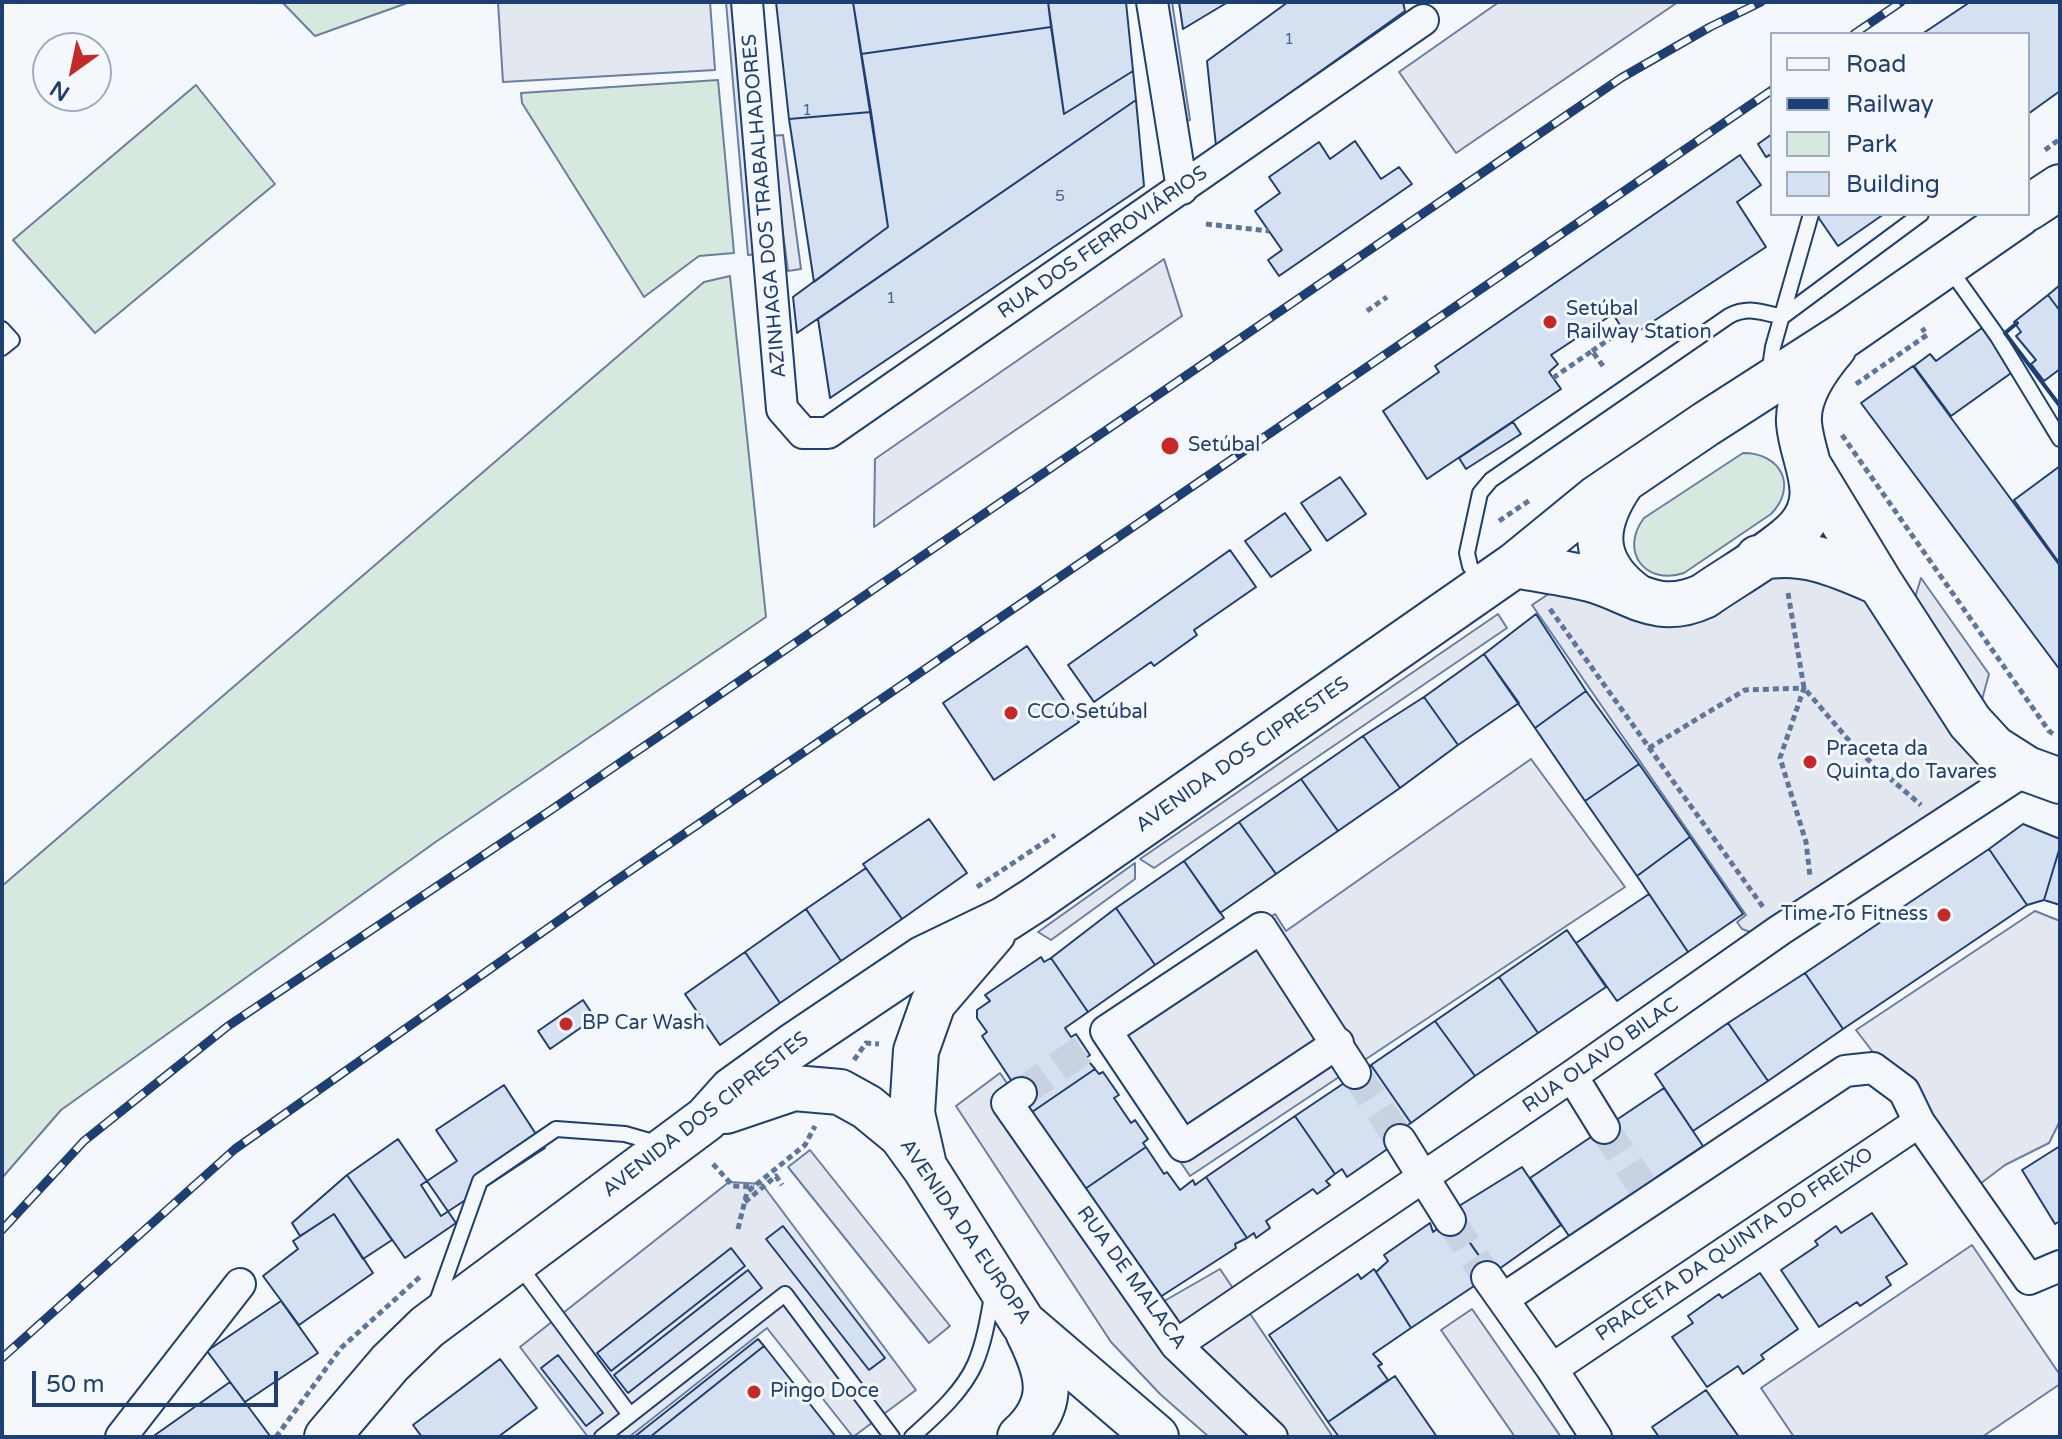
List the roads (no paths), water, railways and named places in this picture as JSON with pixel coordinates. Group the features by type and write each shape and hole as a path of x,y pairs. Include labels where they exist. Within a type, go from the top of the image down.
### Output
{"main road":[{"path":"2030,207 2060,187"},
{"name":"AVENIDA DOS CIPRESTES","path":"327,1437 390,1363 427,1327 706,1119 732,1090 924,958 1005,919 1500,576 1623,480 1846,334 2016,216"},
{"name":"AVENIDA DOS CIPRESTES","path":"1500,576 1590,579 1653,604 1670,606 1691,602 1772,569 1807,516 1814,485 1799,421 1802,399 1824,359 1846,334"},
{"path":"1706,424 1763,425 1780,430 1794,441 1880,583 1970,722 1994,748 2044,775"},
{"name":"AVENIDA DOS CIPRESTES","path":"1623,480 1604,513 1600,545 1610,573 1637,597"},
{"path":"1772,569 1777,554 1808,556 1833,562 1880,583"},
{"path":"925,1168 912,1113 916,1051 933,1003 1005,919"},
{"name":"AVENIDA DA EUROPA","path":"706,1119 755,1099 794,1088 840,1092 867,1107 901,1135 925,1168 1023,1323 1156,1437"},
{"path":"1020,1437 1040,1413 1048,1387 1040,1356 1023,1323"}],"street":[{"name":"AZINHAGA DOS TRABALHADORES","path":"747,2 782,409"},
{"path":"1152,2 1182,189"},
{"name":"RUA DOS FERROVIÁRIOS","path":"782,409 803,433 828,433 1423,20"},
{"name":"RUA OLAVO BILAC","path":"1176,1345 1572,1076 1780,930 1921,840 2044,775"},
{"path":"1338,1043 1183,1146 1096,1039 1261,928 1338,1043 1355,1073"},
{"path":"1596,1437 1495,1288 1845,1071 1873,1068 1904,1091 1919,1122 2029,1279 2060,1266"},
{"path":"1572,1076 1604,1128"},
{"name":"RUA DE MALACA","path":"1014,1098 1176,1345 1272,1437"},
{"name":"PRACETA DA QUINTA DO FREIXO","path":"1552,1369 1919,1122"},
{"path":"1400,1140 1450,1220"},
{"path":"121,1437 240,1284"}],"lane":[{"path":"1782,317 1918,216"},
{"path":"1769,383 1773,347 1812,217"},
{"path":"1946,265 1998,337 2060,439"},
{"path":"1500,576 1470,566 1467,553 1480,493 1491,480 1729,316 1740,310 1754,309 1782,317"},
{"path":"2,329 12,340 2,348"},
{"path":"427,1327 480,1181 556,1129 625,1134 668,1146"},
{"path":"515,1260 630,1415"},
{"path":"912,1437 938,1414 974,1366 988,1320 995,1279"},
{"path":"602,1437 785,1294 892,1437"}],"tunnel":[{"path":"1021,1093 1085,1048"},
{"path":"1355,1073 1400,1140"},
{"path":"1604,1128 1643,1187"},
{"path":"1450,1220 1487,1277"}],"railway":[{"path":"2,1230 84,1141 228,1026 551,810 1621,78 1761,2"},
{"path":"1857,32 1901,2"},
{"path":"2,1358 235,1149 605,888 1770,91"}],"place":[{"name":"Setúbal Railway Station","path":"1550,322"},
{"name":"Setúbal","path":"1170,446"},
{"name":"CCO Setúbal","path":"1011,713"},
{"name":"Praceta da Quinta do Tavares","path":"1810,762"},
{"name":"Time To Fitness","path":"1944,915"},
{"name":"BP Car Wash","path":"566,1024"},
{"name":"Pingo Doce","path":"754,1392"}]}
